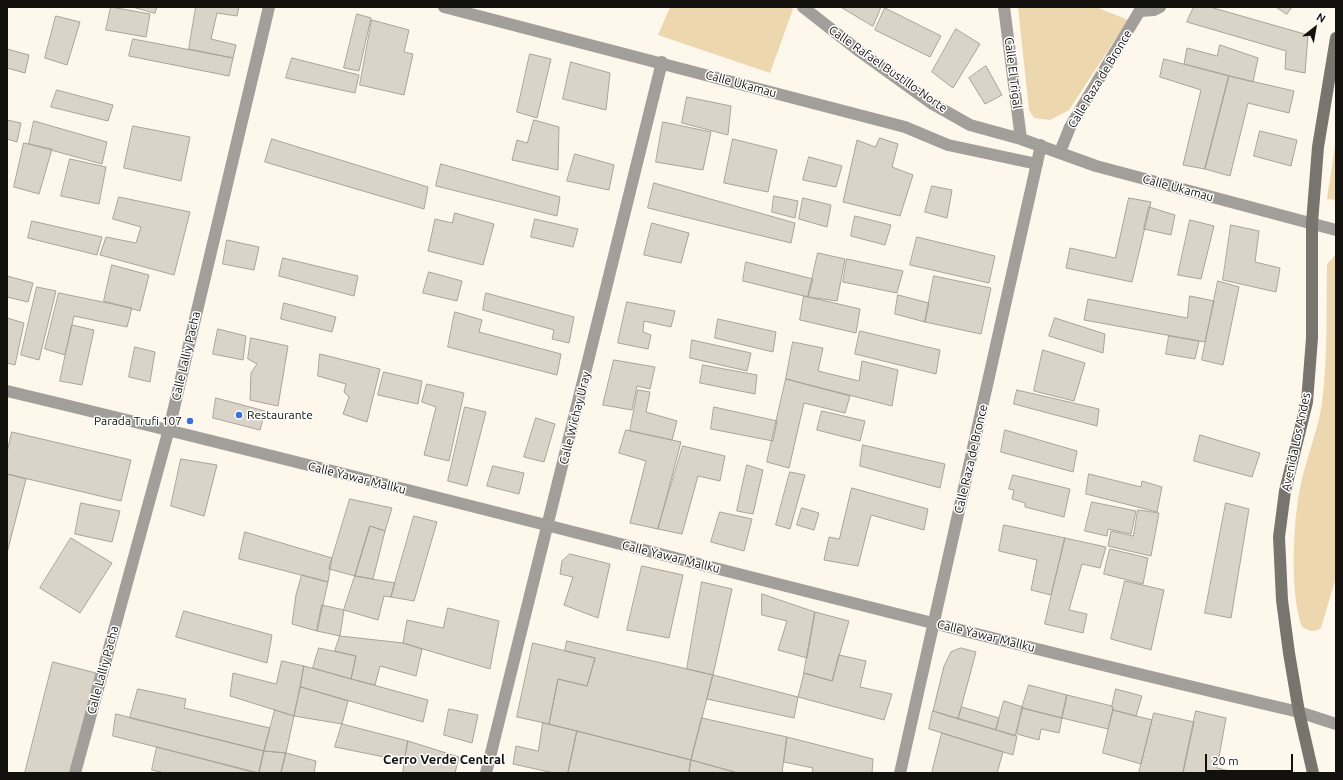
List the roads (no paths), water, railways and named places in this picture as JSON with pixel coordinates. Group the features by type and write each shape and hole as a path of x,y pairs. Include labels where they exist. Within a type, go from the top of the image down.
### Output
{"street":[{"name":"Calle Lalliy Pacha","path":"75,773 169,429 270,7"},
{"name":"Calle Ukamau","path":"444,7 662,62 905,127 948,145 1036,164"},
{"name":"Calle Rafael Bustillo-Norte","path":"804,7 859,51 931,103 970,125 1021,139"},
{"name":"Calle El Trigal","path":"1004,7 1021,139"},
{"path":"1141,9 1154,10 1160,7"},
{"name":"Calle Raza de Bronce","path":"1060,152 1070,127 1141,9"},
{"name":"Avenida Los Andes","path":"1313,773 1299,712 1282,600 1279,537 1285,491 1307,402 1312,338 1312,223 1318,147 1336,38"},
{"name":"Calle Wichay Uray","path":"486,773 662,62"},
{"name":"Calle Ukamau","path":"1021,139 1096,166 1336,230"},
{"name":"Calle Raza de Bronce","path":"900,773 935,623 1041,145"},
{"name":"Calle Yawar Mallku","path":"7,391 169,429 548,527 1299,712 1336,724"}],"place":[{"name":"Restaurante","path":"239,415"},
{"name":"Parada Trufi 107","path":"190,421"}],"district":[{"name":"Cerro Verde Central","path":"444,760"}]}
